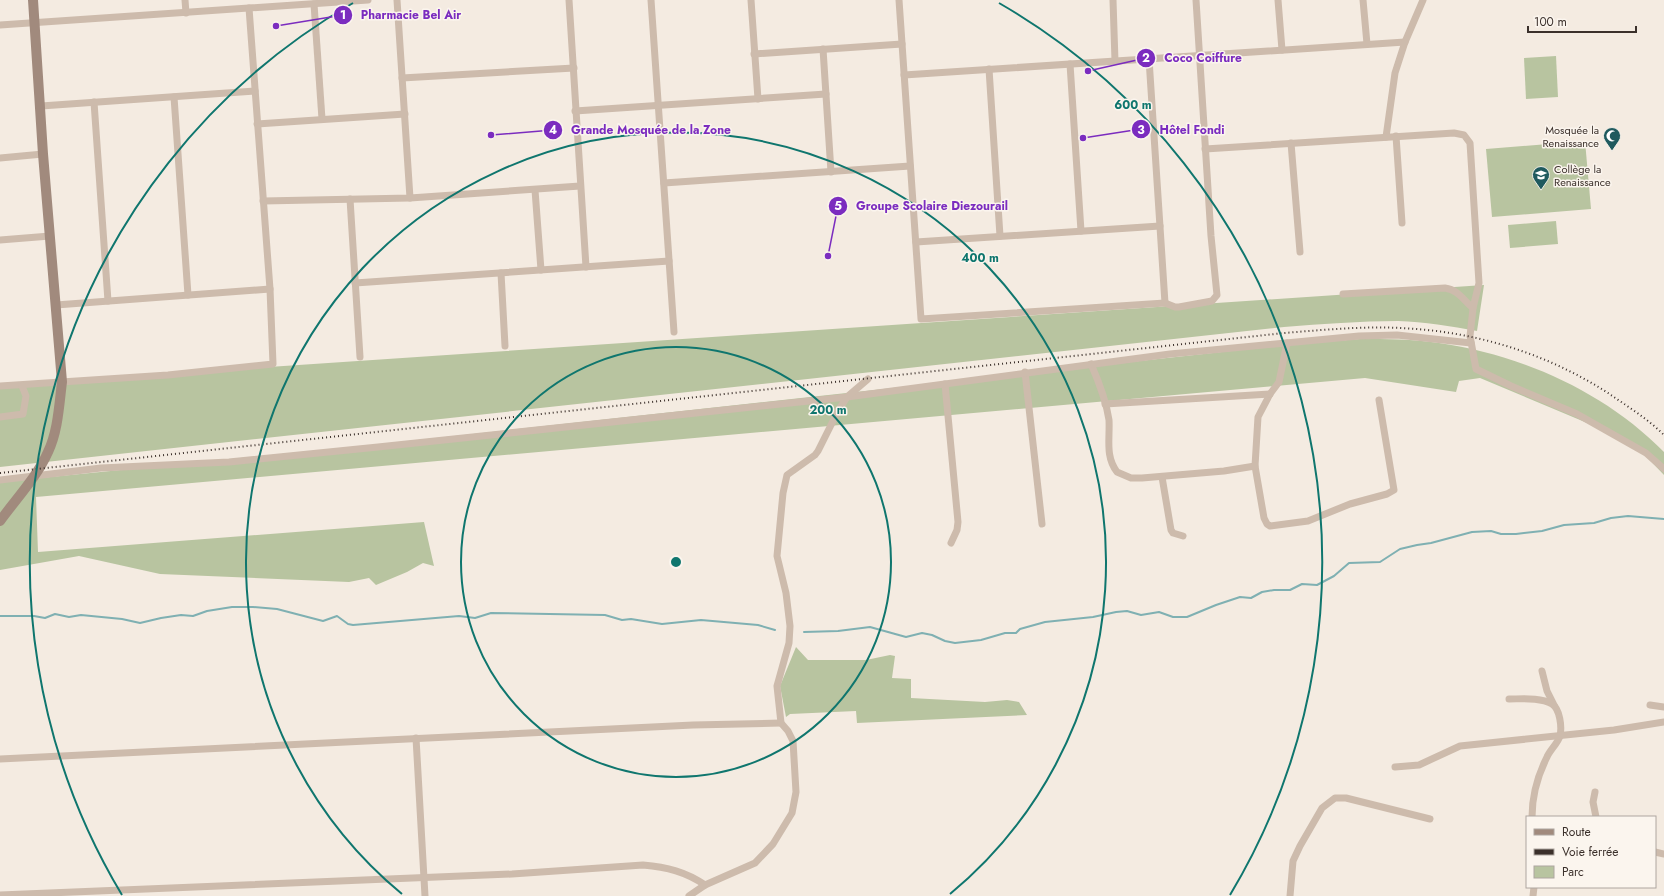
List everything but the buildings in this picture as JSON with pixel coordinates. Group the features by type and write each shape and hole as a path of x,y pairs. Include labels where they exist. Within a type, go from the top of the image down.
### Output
{"street":[{"path":"0,521 34,476 48,452 55,432 62,382 43,154 33,0"},
{"path":"185,0 186,13"},
{"path":"0,25 368,0"},
{"path":"397,0 410,198"},
{"path":"569,0 586,267"},
{"path":"651,0 674,332"},
{"path":"751,0 758,99"},
{"path":"899,0 921,319 1165,303 1179,307 1212,301 1217,295 1205,149 1196,0"},
{"path":"1113,0 1115,61"},
{"path":"1278,0 1282,50"},
{"path":"1363,0 1367,44"},
{"path":"1386,137 1395,73 1404,42 1423,0"},
{"path":"314,4 322,119"},
{"path":"0,386 22,386 271,365 274,362 249,8"},
{"path":"904,75 1404,42"},
{"path":"754,54 902,44"},
{"path":"823,49 831,172"},
{"path":"1149,59 1165,303"},
{"path":"1070,64 1082,231"},
{"path":"402,78 574,68"},
{"path":"989,69 1000,236"},
{"path":"41,106 255,91"},
{"path":"575,111 826,94"},
{"path":"174,97 188,295"},
{"path":"94,102 108,301"},
{"path":"257,124 405,114"},
{"path":"1205,149 1396,136 1454,133 1464,135 1470,143 1479,283 1473,308 1470,336 1476,369 1511,386 1577,414 1646,453 1664,470"},
{"path":"1396,136 1402,223"},
{"path":"1291,143 1300,252"},
{"path":"0,158 43,154"},
{"path":"664,183 910,166"},
{"path":"263,201 410,198 580,186"},
{"path":"535,190 541,270"},
{"path":"350,199 360,357"},
{"path":"916,242 1160,226"},
{"path":"0,240 50,236"},
{"path":"355,283 669,261"},
{"path":"501,273 505,346"},
{"path":"1343,294 1445,288 1453,289 1473,308"},
{"path":"56,305 270,289"},
{"path":"0,480 101,468 229,462 847,397 1025,372 1170,354 1359,336 1397,335 1471,343"},
{"path":"1287,343 1279,382 1270,394 1258,417 1255,466 1264,518 1270,526 1308,522 1350,504 1387,494 1394,490 1379,400"},
{"path":"1091,364 1102,390 1108,420 1110,457 1117,472 1131,478 1162,477 1224,471 1255,466"},
{"path":"1025,372 1042,524"},
{"path":"689,896 705,885 755,863 773,844 792,813 796,792 793,741 788,731 781,723 777,686 789,644 790,626 786,593 777,556 783,493 787,475 793,469 812,458 818,451 838,411 847,397 868,378"},
{"path":"945,384 958,522 957,530 951,543"},
{"path":"0,417 23,414 26,396 22,386"},
{"path":"1105,404 1270,394"},
{"path":"1162,477 1171,530 1173,533 1183,536"},
{"path":"1532,816 1536,790 1542,770 1547,757 1560,736 1558,712 1547,691 1542,671"},
{"path":"1509,699 1544,701 1554,705"},
{"path":"1650,706 1664,707"},
{"path":"1395,767 1420,765 1460,746 1632,728 1664,722"},
{"path":"0,759 693,725 781,723"},
{"path":"416,738 425,896"},
{"path":"1595,792 1593,802 1596,816"},
{"path":"1290,896 1293,861 1322,808 1335,798 1346,798 1430,818"},
{"path":"0,895 423,876 512,874 643,865 662,866 679,871 693,877 705,885"}],"green space":[{"path":"1556,56 1558,97 1526,99 1524,58"},
{"path":"1585,141 1591,209 1492,217 1486,149"},
{"path":"1556,221 1558,244 1510,248 1508,225"},
{"path":"1484,285 1477,331 1438,324 1398,321 1355,322 1284,327 0,467 0,385"},
{"path":"1360,339 1390,339 1439,343 1501,357 1531,367 1589,394 1616,411 1641,431 1664,452 1664,475 1641,451 1592,425 1480,378 1459,381 1456,392 1365,378 36,497 38,552 424,522 434,566 423,563 407,572 376,585 369,578 349,582 160,574 79,556 0,570 0,482 372,445 1285,345"},
{"path":"796,647 808,660 866,660 890,655 895,656 892,678 911,679 911,698 985,702 1007,700 1019,702 1027,715 857,723 856,711 790,714 786,717 780,686"}],"waterway":[{"path":"804,632 838,631 870,627 906,637 922,633 955,643 981,640 1005,633 1016,633 1020,629 1045,622 1093,617 1116,612 1127,611 1141,615 1159,612 1173,617 1187,617 1240,597 1251,598 1262,592 1290,590 1302,584 1317,585 1334,576 1349,563 1380,562 1400,549 1431,543 1472,532 1491,531 1501,534 1516,534 1542,531 1564,525 1594,523 1611,518 1628,516 1664,519"},
{"path":"0,616 34,616 45,618 55,614 69,617 81,615 122,619 140,623 181,615 193,616 207,611 232,607 253,607 277,609 323,621 337,616 348,624 353,625 459,616 475,618 491,613 605,615 622,620 631,619 662,624 701,620 758,625 775,630"}],"railway":[{"path":"0,473 1284,333 1371,328 1400,328 1455,334 1482,339 1534,356 1560,366 1608,393 1644,418 1664,435"}],"place":[{"name":"Pharmacie Bel Air","path":"276,26"},
{"name":"Coco Coiffure","path":"1088,71"},
{"name":"Grande Mosquée de la Zone","path":"491,135"},
{"name":"Hôtel Fondi","path":"1083,138"},
{"name":"Mosquée la Renaissance","path":"1612,151"},
{"name":"Collège la Renaissance","path":"1541,190"},
{"name":"Groupe Scolaire Diezourail","path":"828,256"}]}
